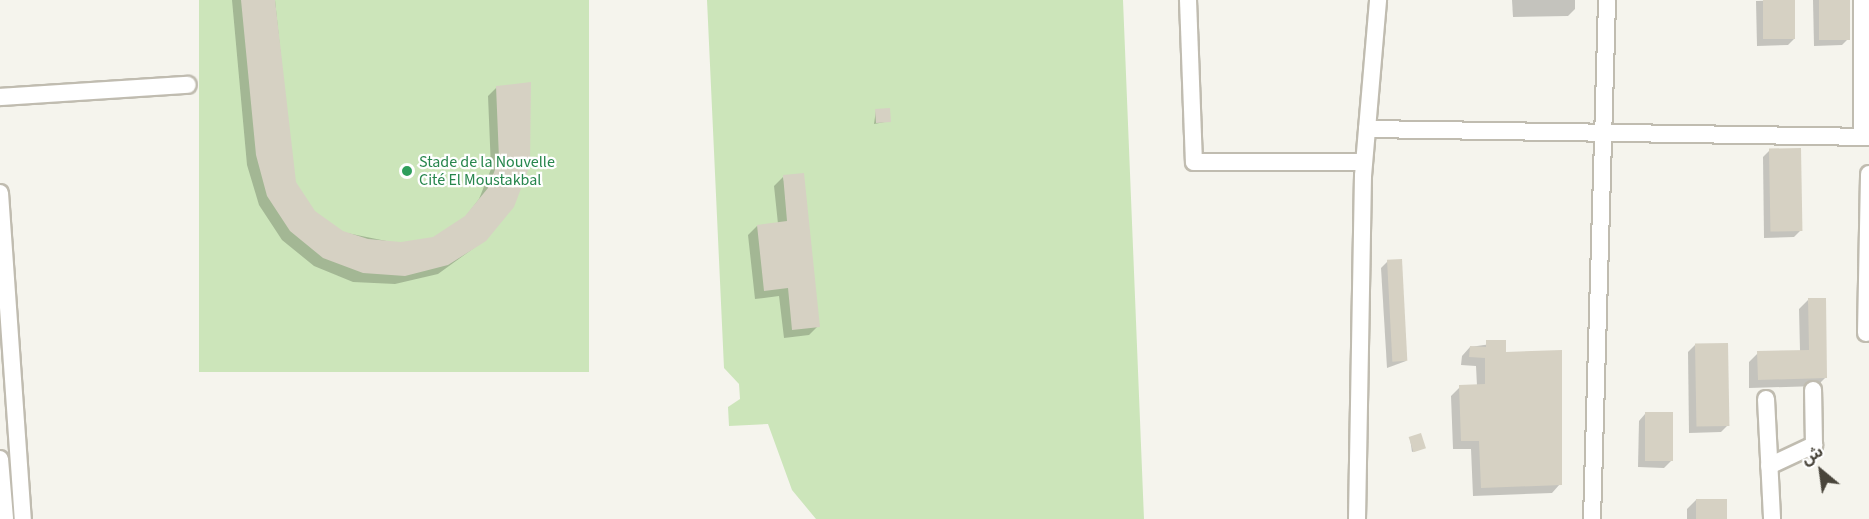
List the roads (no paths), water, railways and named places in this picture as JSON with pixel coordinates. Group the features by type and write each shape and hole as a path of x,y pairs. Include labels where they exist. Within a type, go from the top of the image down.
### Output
{"street":[{"path":"1188,0 1194,162 1364,162"},
{"path":"1357,519 1364,162 1378,0"},
{"path":"1592,519 1592,360 1604,133 1607,0"},
{"path":"1367,129 1866,137 1862,0"},
{"path":"0,97 188,85"},
{"path":"1866,333 1869,174"},
{"path":"0,193 23,519"},
{"path":"1769,466 1814,445 1813,390"},
{"path":"1766,399 1772,519"},
{"path":"0,459 5,519"}],"place":[{"name":"Stade de la Nouvelle Cité El Moustakbal","path":"407,171"}]}
